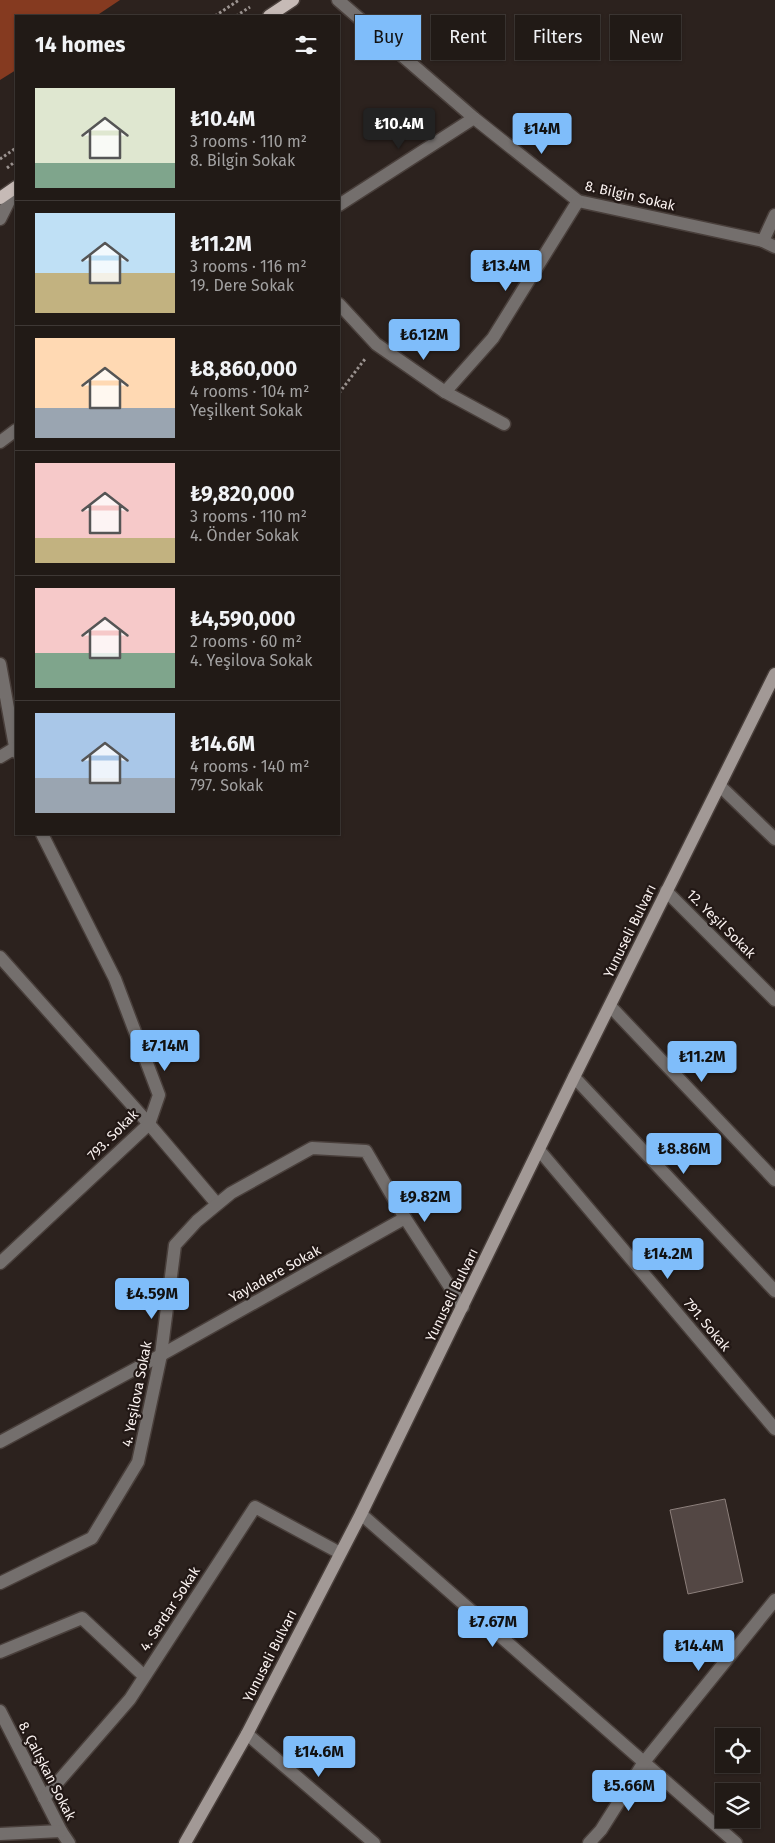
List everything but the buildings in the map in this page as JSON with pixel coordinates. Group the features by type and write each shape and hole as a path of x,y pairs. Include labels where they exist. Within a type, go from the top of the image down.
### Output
{"main road":[{"path":"270,15 293,0"},
{"path":"0,198 15,188"},
{"name":"Yunuseli Bulvarı","path":"185,1843 247,1734 340,1554 463,1307 574,1077 775,674"}],"street":[{"name":"8. Bilgin Sokak","path":"338,0 474,118 578,201 763,241 775,247"},
{"path":"340,204 474,118"},
{"path":"0,220 15,189"},
{"path":"445,392 493,338 578,201"},
{"path":"763,241 775,215"},
{"path":"340,305 376,344 445,392 504,424"},
{"path":"0,442 15,431"},
{"path":"0,664 15,745"},
{"path":"0,756 15,750"},
{"path":"720,786 775,838"},
{"name":"793. Sokak","path":"0,1263 149,1124 158,1095 115,978 43,835"},
{"name":"12. Yeşil Sokak","path":"666,891 775,1000"},
{"path":"0,957 149,1124 217,1204"},
{"path":"610,1006 775,1180"},
{"path":"574,1077 775,1291"},
{"name":"4. Yeşilova Sokak","path":"0,1583 92,1538 138,1462 161,1355 176,1245 197,1221 231,1193 312,1148 366,1151 406,1218"},
{"name":"791. Sokak","path":"539,1150 775,1429"},
{"path":"406,1218 463,1307"},
{"name":"Yayladere Sokak","path":"0,1442 161,1355 406,1218"},
{"name":"4. Serdar Sokak","path":"44,1798 130,1699 255,1507 340,1554"},
{"path":"360,1514 736,1843"},
{"path":"589,1843 601,1830 644,1762 775,1600"},
{"path":"0,1652 82,1618 144,1676"},
{"name":"8. Çalışkan Sokak","path":"0,1711 61,1831 69,1843"},
{"path":"247,1734 374,1843"},
{"path":"0,1834 61,1831"}],"path":[{"path":"216,15 239,0"},
{"path":"237,15 252,5"},
{"path":"0,159 15,149"},
{"path":"340,392 376,344"}],"shaded area":[{"path":"0,0 120,0 98,15 15,15 15,71 0,80"}]}
